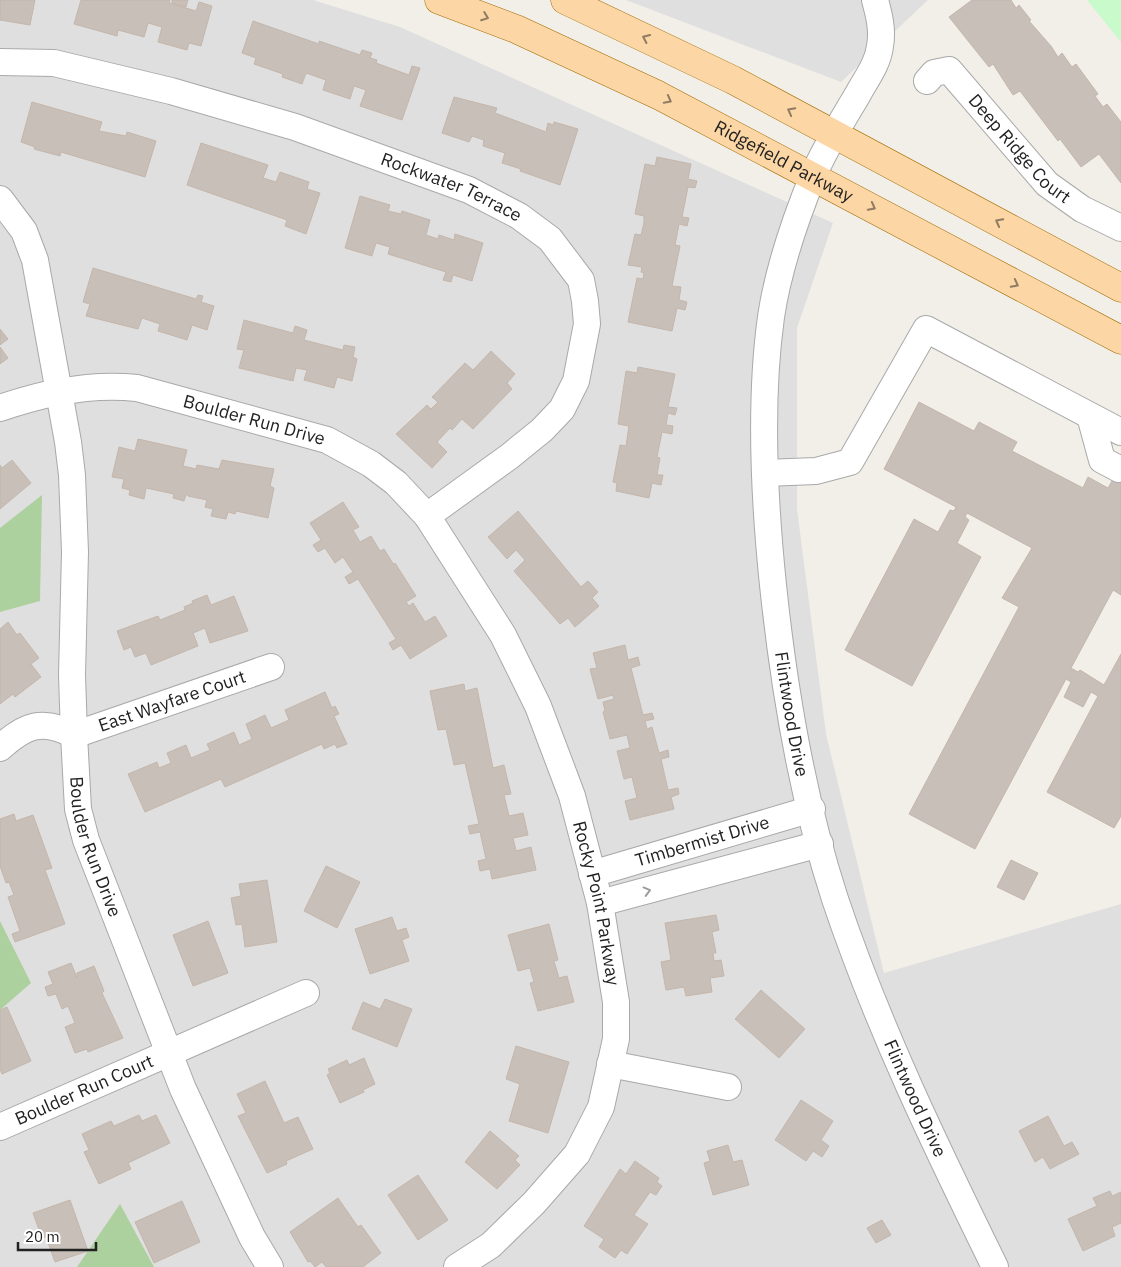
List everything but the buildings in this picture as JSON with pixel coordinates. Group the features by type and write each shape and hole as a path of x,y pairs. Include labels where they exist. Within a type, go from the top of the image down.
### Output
{"main road":[{"name":"Ridgefield Parkway","path":"440,0 577,56 658,95 1121,340"},
{"path":"565,0 708,67 1121,288"}],"street":[{"name":"Flintwood Drive","path":"875,0 881,24 881,44 877,60 834,134 813,176 782,267 772,317 766,392 765,473 769,549 782,668 793,730 835,898 872,1001 936,1146 995,1267"},
{"name":"Rockwater Terrace","path":"0,62 54,63 170,91 294,127 469,190 519,216 550,239 581,280 585,301 587,324 576,381 562,409 542,430 510,456 427,516"},
{"name":"Deep Ridge Court","path":"927,81 934,74 949,70 1047,184 1082,209 1121,228"},
{"name":"Boulder Run Drive","path":"0,198 24,232 35,260 72,475 75,552 72,675 74,735 78,808 86,840 184,1089 252,1237 270,1267"},
{"path":"765,473 816,471 850,462 926,329 1121,432"},
{"name":"Boulder Run Drive","path":"0,408 87,387 115,386 137,388 327,440 371,464 396,484 427,516"},
{"path":"1090,416 1102,460 1119,468"},
{"name":"Rocky Point Parkway","path":"427,516 504,635 538,706 572,796 600,903 616,1002 616,1039 601,1108 577,1154 534,1203 490,1245 457,1267"},
{"name":"East Wayfare Court","path":"74,735 271,667"},
{"path":"0,748 12,737 30,726 40,724 62,728 74,735"},
{"name":"Timbermist Drive","path":"592,874 812,809"},
{"name":"Timbermist Drive","path":"600,903 820,844"},
{"name":"Boulder Run Court","path":"0,1127 306,994"},
{"path":"610,1064 728,1087"}],"shaded area":[{"path":"0,0 313,0 400,27 833,223 797,328 797,509 826,734 884,973 1121,904 1121,1267 0,1267"},
{"path":"626,0 928,0 841,82"}],"green space":[{"path":"1087,0 1121,0 1121,42"},
{"path":"42,495 40,601 0,612 0,528"},
{"path":"0,921 31,983 0,1010"},
{"path":"120,1204 154,1267 77,1267"}]}
